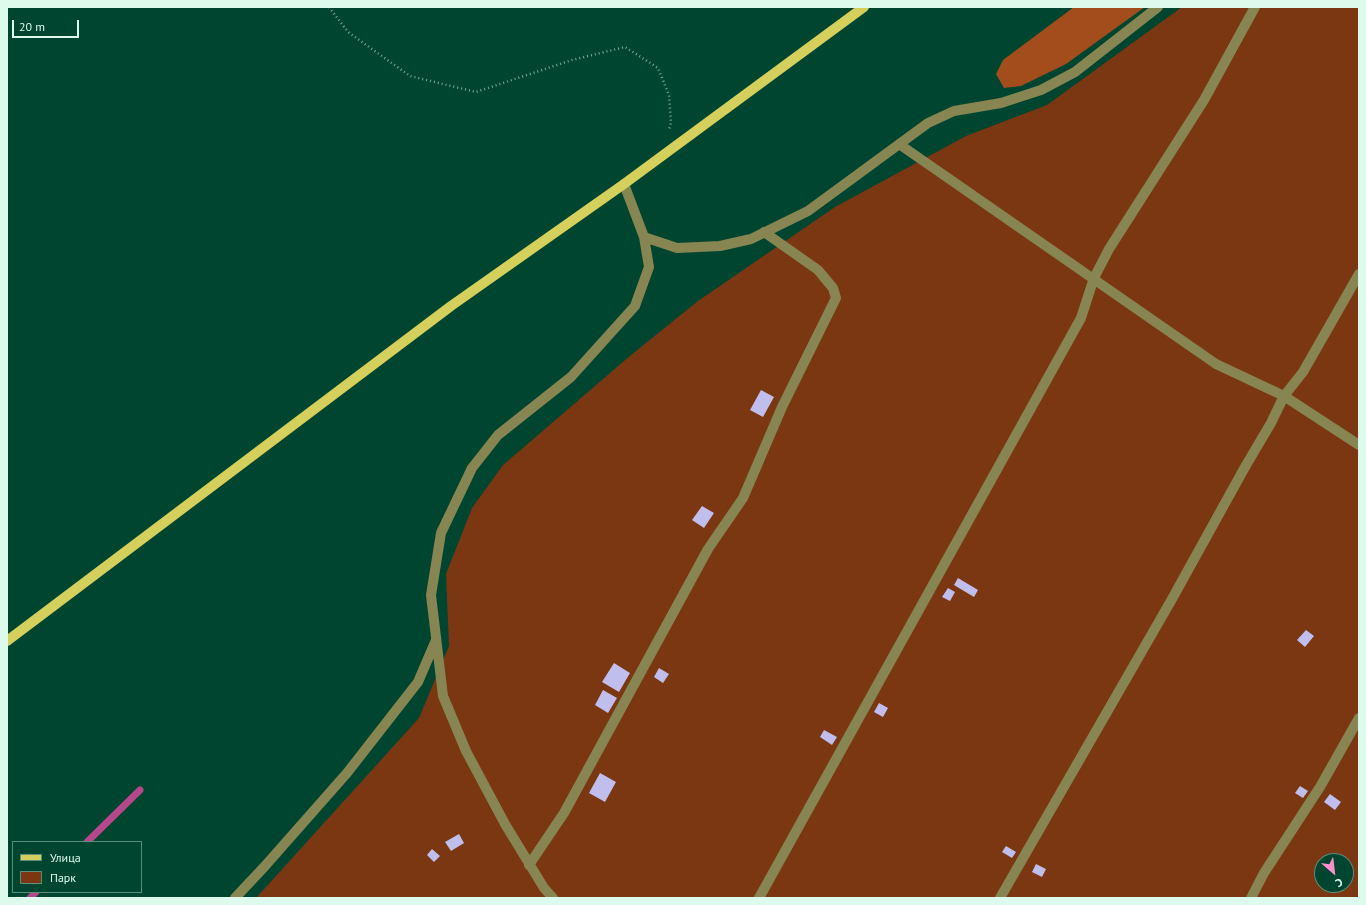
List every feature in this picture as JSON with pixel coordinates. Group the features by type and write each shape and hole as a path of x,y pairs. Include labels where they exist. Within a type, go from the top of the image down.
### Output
{"main road":[{"path":"7,641 451,306 624,184 864,7"}],"lane":[{"path":"644,237 678,248 720,246 751,239 808,211 928,123 954,111 1001,103 1041,90 1075,72 1158,7"},
{"path":"759,898 1081,318 1094,278 1109,249 1204,100 1255,7"},
{"path":"899,144 1216,364 1284,396 1359,445"},
{"path":"552,898 544,888 505,824 466,751 443,696 431,595 441,532 472,468 498,435 571,377 635,306 649,267 644,237 624,184"},
{"path":"529,864 564,813 708,549 743,498 782,407 836,298 833,288 818,270 764,232"},
{"path":"1000,898 1168,606 1213,523 1271,423 1284,396 1303,372 1359,274"},
{"path":"235,898 347,773 418,682 436,640"},
{"path":"1251,898 1264,873 1320,787 1359,718"}],"path":[{"path":"329,7 348,32 410,76 476,92 572,60 625,47 658,68 669,95 671,122 664,154"}],"green space":[{"path":"1182,7 1359,7 1359,898 256,898 419,718 449,646 446,574 472,508 503,465 631,355 698,301 835,207 966,136 1047,105"}],"shaded area":[{"path":"1074,7 1145,7 1066,64 1021,86 1004,88 996,74 1003,60"}],"building":[{"path":"761,390 774,397 763,417 750,410"},
{"path":"702,506 714,513 704,528 692,520"},
{"path":"958,578 978,590 974,597 954,585"},
{"path":"948,588 955,592 950,601 942,597"},
{"path":"1306,630 1314,636 1305,647 1297,640"},
{"path":"614,663 630,673 619,692 602,682"},
{"path":"659,668 669,674 663,683 654,677"},
{"path":"603,690 617,698 608,713 595,705"},
{"path":"879,703 888,708 883,717 874,712"},
{"path":"824,730 837,737 832,745 820,737"},
{"path":"600,773 616,782 605,802 589,793"},
{"path":"1300,786 1308,791 1303,798 1295,793"},
{"path":"1330,794 1341,802 1335,810 1324,802"},
{"path":"459,834 464,843 451,851 445,842"},
{"path":"1006,846 1016,852 1012,858 1002,852"},
{"path":"432,849 440,856 434,862 427,855"},
{"path":"1036,864 1046,869 1042,877 1032,872"}],"waterway":[{"path":"88,841 140,790"},
{"path":"30,898 35,893"}]}
